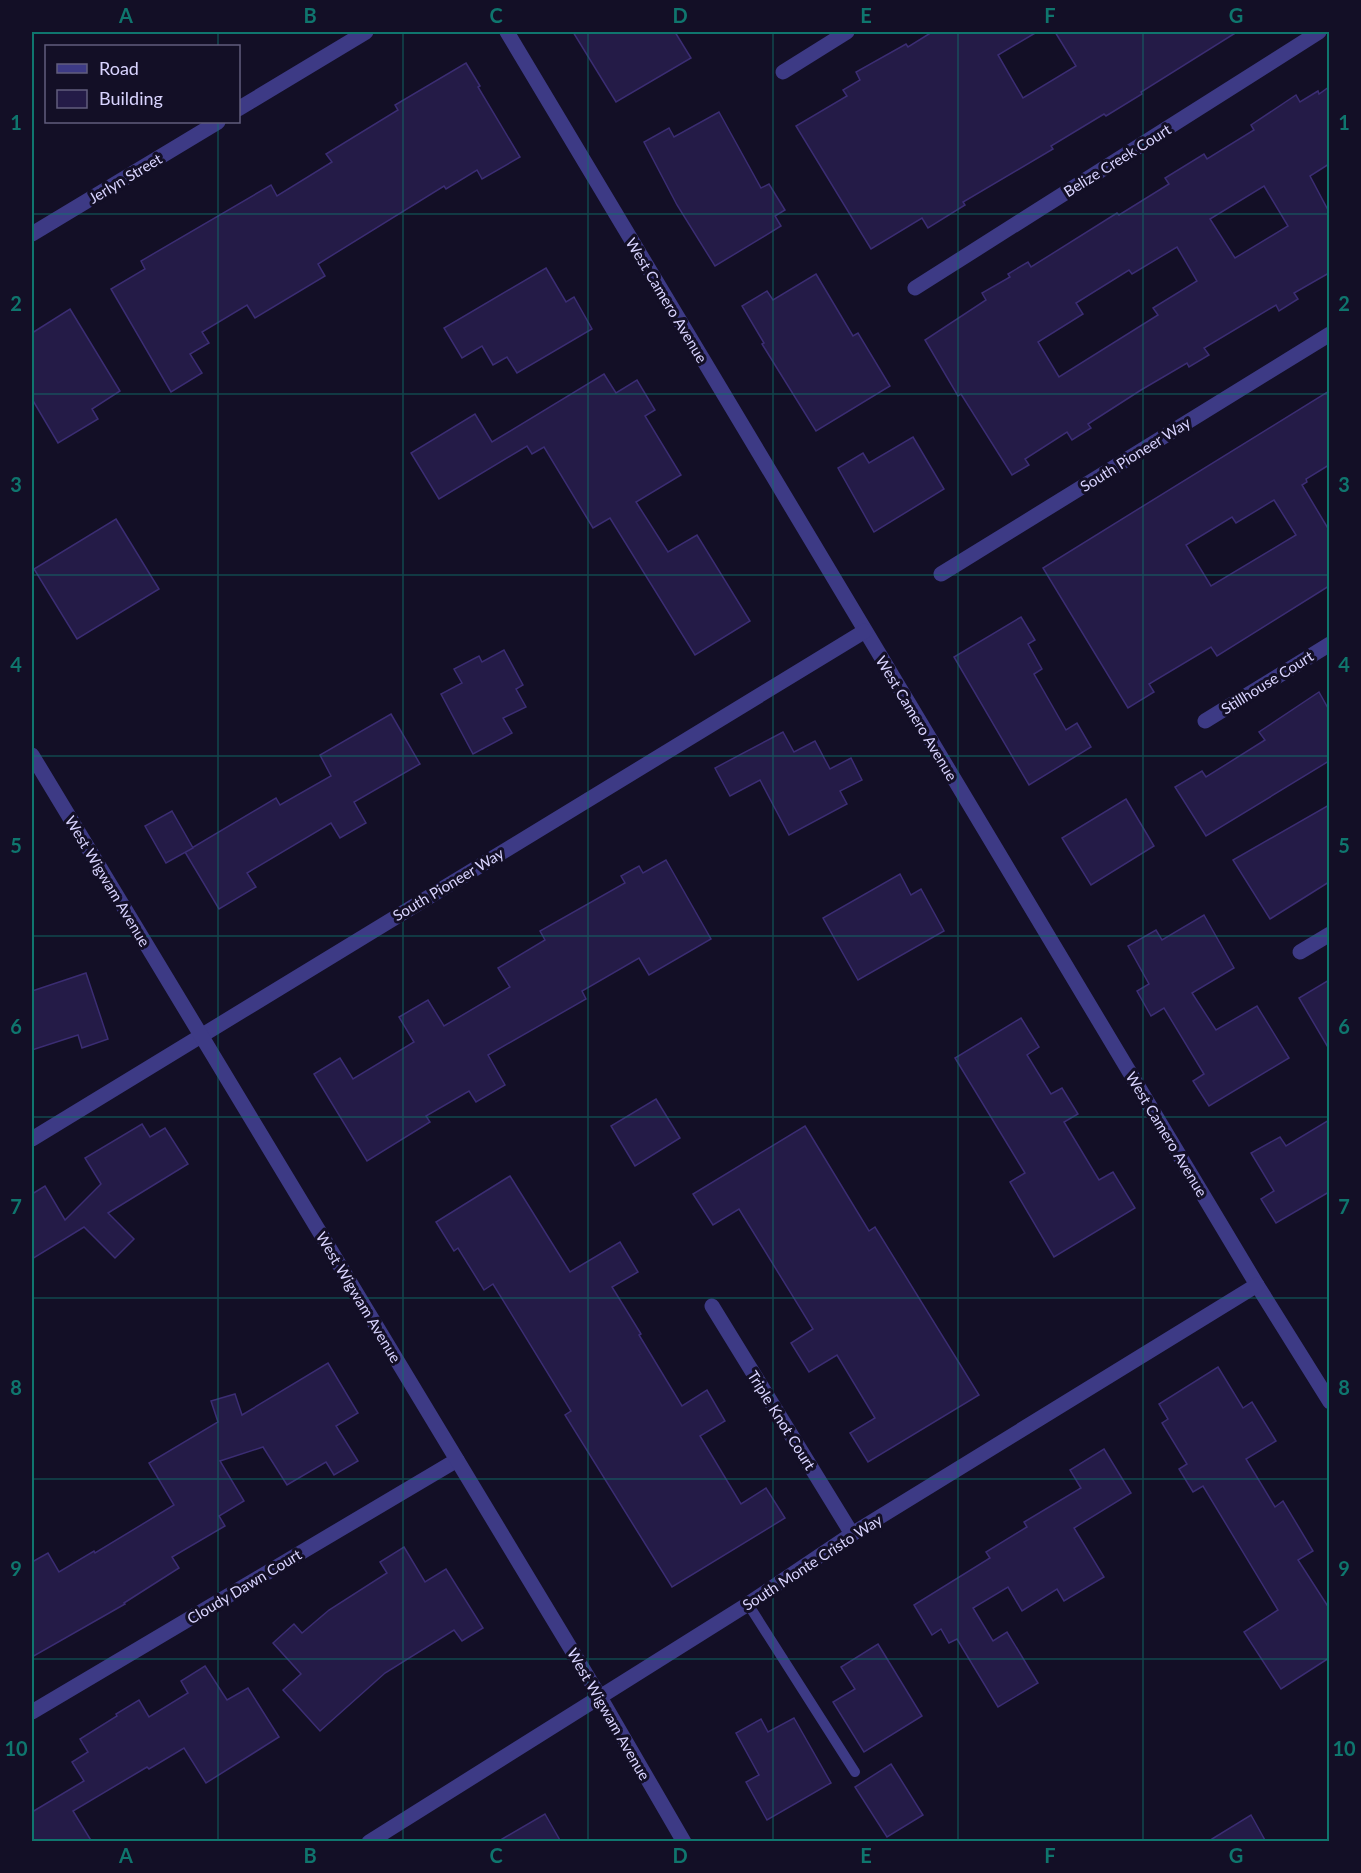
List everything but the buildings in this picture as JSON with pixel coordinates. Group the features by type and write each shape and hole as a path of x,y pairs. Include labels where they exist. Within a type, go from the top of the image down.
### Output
{"street":[{"path":"240,108 366,32"},
{"name":"West Camero Avenue","path":"507,32 1329,1402"},
{"path":"783,72 847,32"},
{"name":"Belize Creek Court","path":"915,288 1319,32"},
{"name":"Jerlyn Street","path":"32,234 216,123"},
{"name":"South Pioneer Way","path":"941,574 1329,334"},
{"name":"South Pioneer Way","path":"32,1139 865,631"},
{"name":"Stillhouse Court","path":"1205,721 1329,644"},
{"name":"West Wigwam Avenue","path":"32,755 600,1697 684,1842"},
{"path":"1300,952 1329,934"},
{"name":"South Monte Cristo Way","path":"369,1842 748,1604 852,1534 1257,1285"},
{"name":"Triple Knot Court","path":"712,1306 852,1534"},
{"name":"Cloudy Dawn Court","path":"32,1712 457,1460"}],"lane":[{"path":"748,1604 855,1772"}]}
